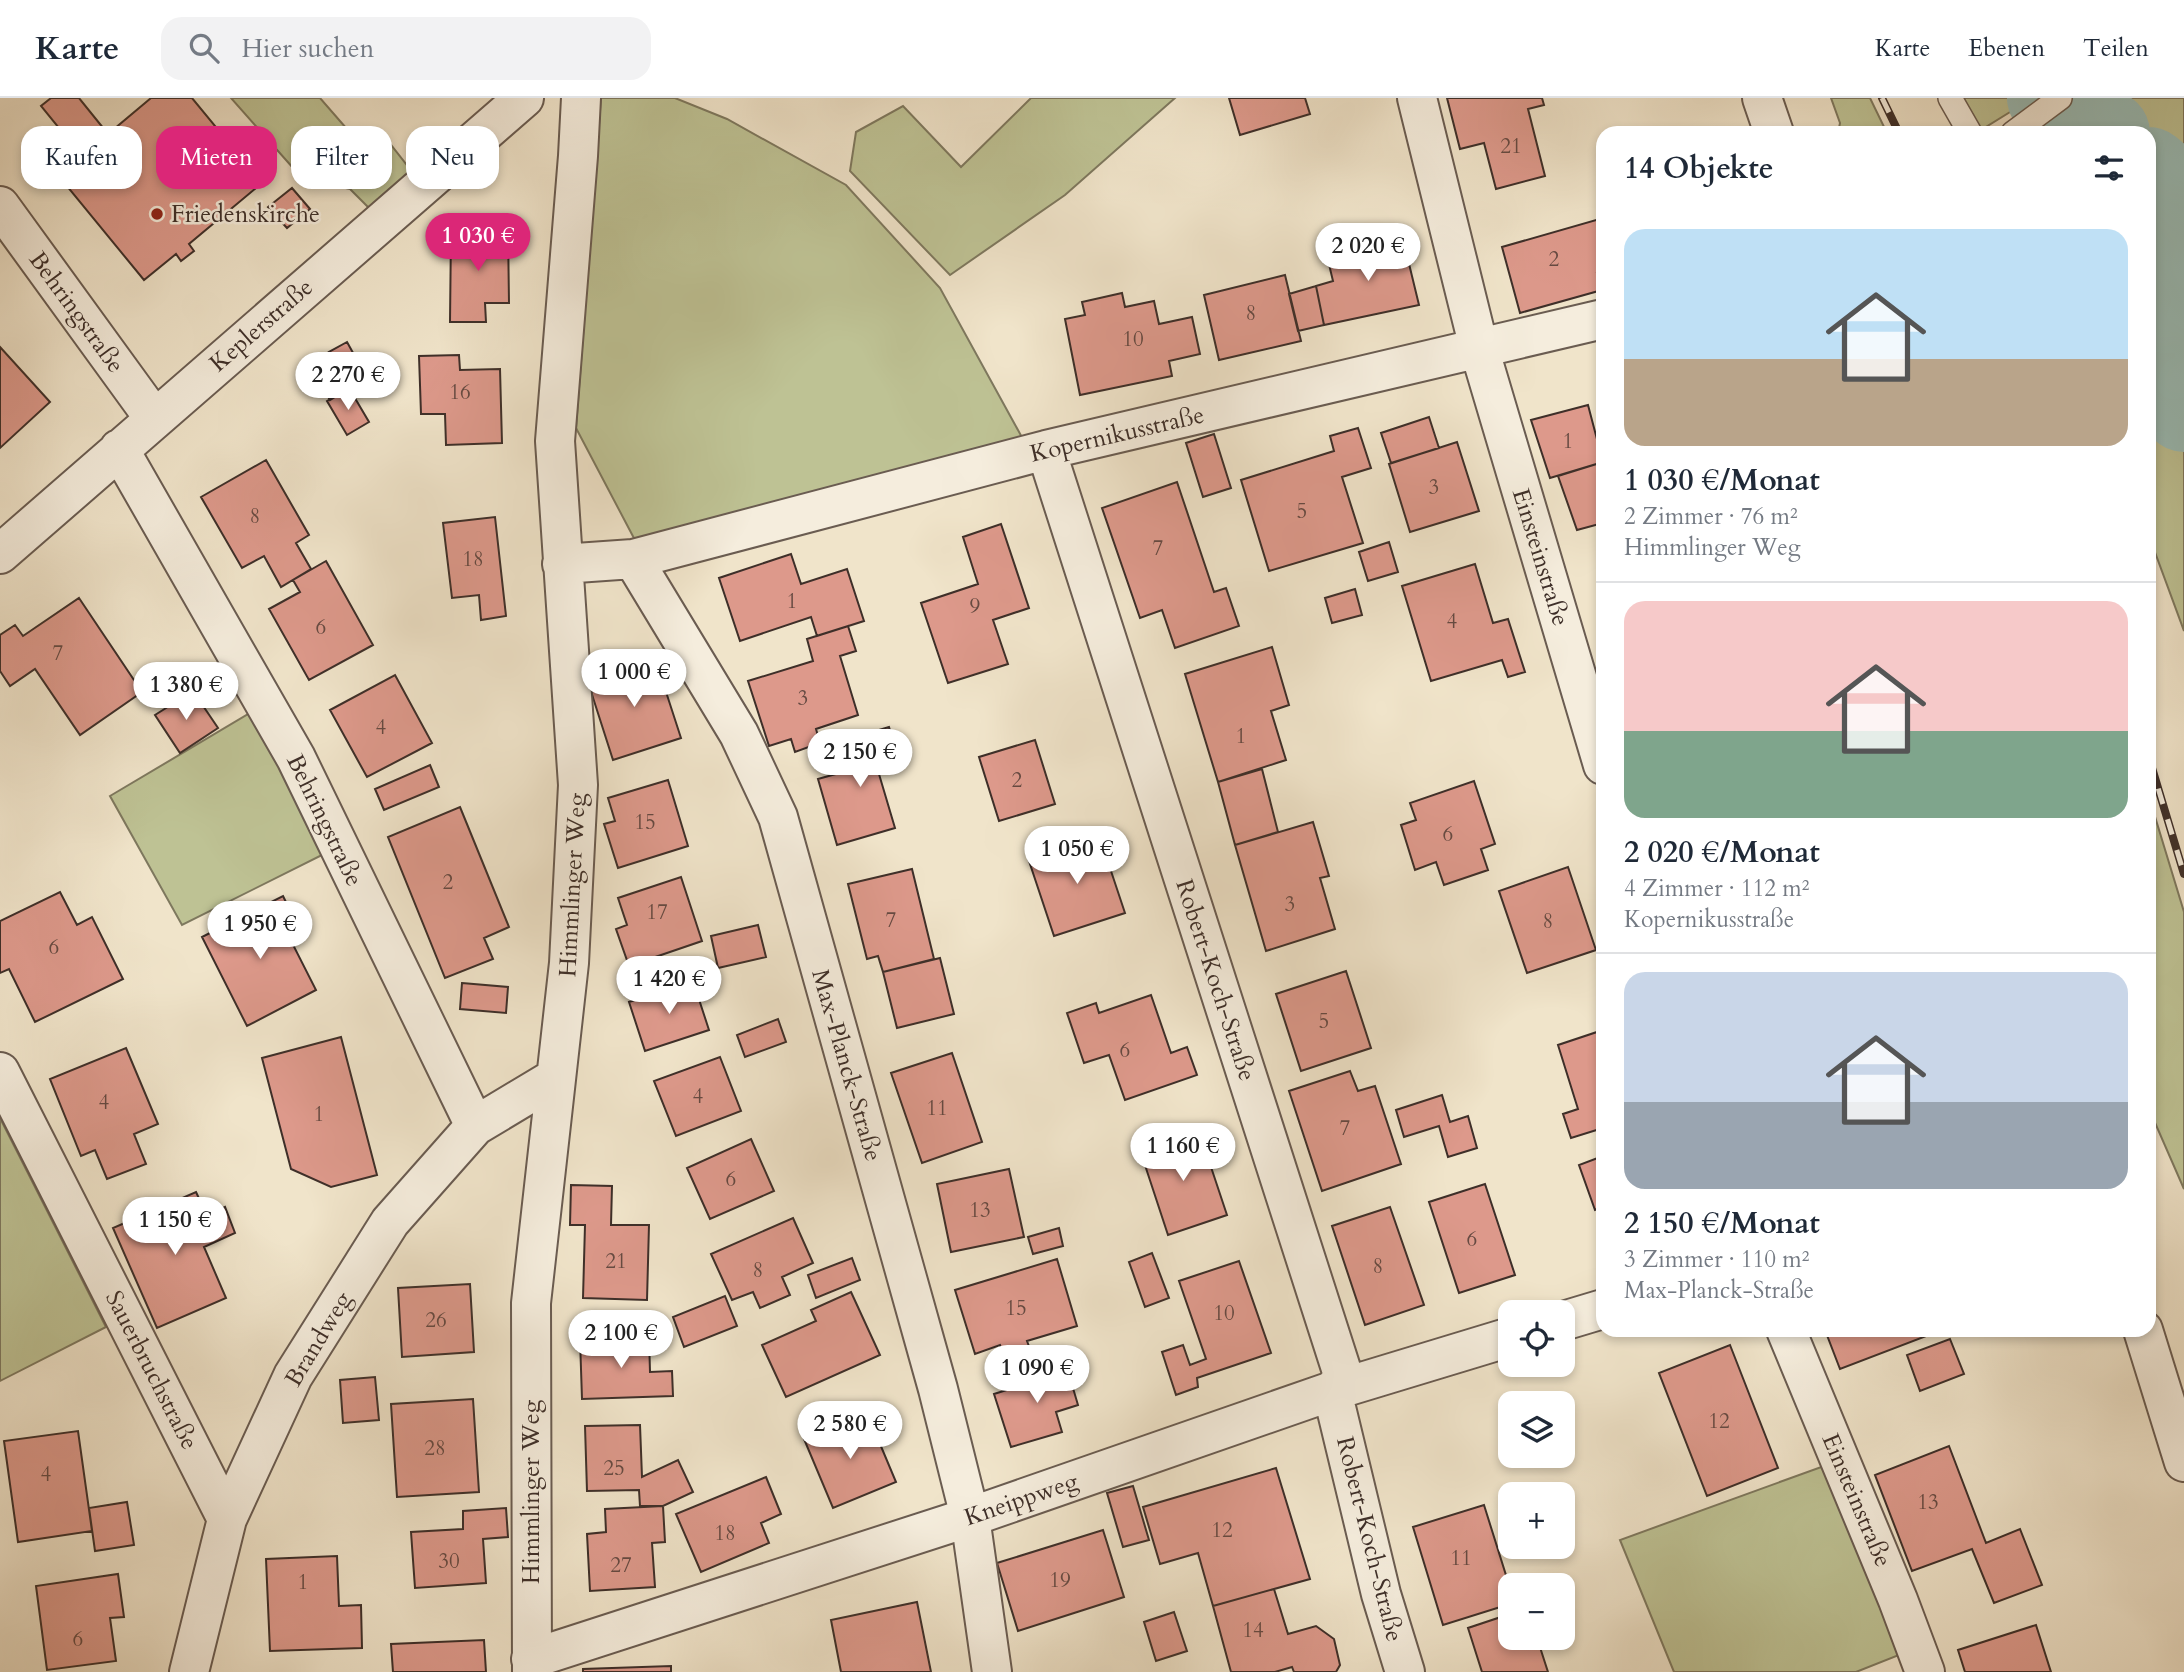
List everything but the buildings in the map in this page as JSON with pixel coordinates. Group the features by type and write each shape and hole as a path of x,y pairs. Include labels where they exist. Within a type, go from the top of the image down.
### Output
{"street":[{"name":"Keplerstraße","path":"0,554 524,98"},
{"name":"Himmlinger Weg","path":"532,1665 531,1303 569,963 578,785 555,441 581,98"},
{"name":"Einsteinstraße","path":"1417,98 1479,348 1596,741"},
{"path":"1762,98 1772,126"},
{"name":"Behringstraße","path":"0,206 154,418"},
{"name":"Kopernikusstraße","path":"633,559 1046,450 1596,321"},
{"name":"Behringstraße","path":"119,449 296,758 475,1126"},
{"name":"Robert-Koch-Straße","path":"1046,450 1344,1378 1332,1391 1381,1594 1405,1672"},
{"path":"562,564 633,559"},
{"name":"Max-Planck-Straße","path":"633,559 739,734 778,817 938,1389 970,1517 992,1672"},
{"name":"Sauerbruchstraße","path":"0,1072 227,1518"},
{"name":"Brandweg","path":"189,1672 227,1518 293,1376 390,1222 475,1126 555,1078"},
{"path":"1575,1317 1596,1310"},
{"name":"Einsteinstraße","path":"1789,1337 1925,1672"},
{"path":"2145,1337 2184,1462"},
{"name":"Kneippweg","path":"532,1665 1332,1391 1498,1341"}],"lane":[{"path":"1950,98 1966,126"},
{"path":"2022,126 2060,98"}],"green space":[{"path":"231,98 320,98 344,126 291,126 291,166 277,150 277,126 256,126"},
{"path":"601,98 675,98 727,119 846,185 940,288 1024,441 636,542 576,428"},
{"path":"1031,98 1175,98 1065,195 950,275 850,171 856,132 903,106 961,167"},
{"path":"1831,98 1870,98 1884,126 1839,126"},
{"path":"1956,98 2020,98 2023,104 1987,126 1972,126"},
{"path":"2099,98 2184,98 2184,631 2156,555 2156,126 2065,126"},
{"path":"392,146 406,164 406,180 373,212 350,189 392,189"},
{"path":"255,710 326,853 182,925 110,796"},
{"path":"2156,820 2184,912 2184,1189 2156,1125"},
{"path":"0,1118 106,1327 0,1381"},
{"path":"1824,1466 1899,1655 1856,1672 1674,1672 1620,1540"}],"waterway":[{"path":"2049,98 2090,126"},
{"path":"2156,178 2176,258 2168,384 2184,410"}],"railway":[{"path":"1882,98 1896,126"},
{"path":"2156,781 2184,874"}],"place":[{"name":"Friedenskirche","path":"157,214"}]}
